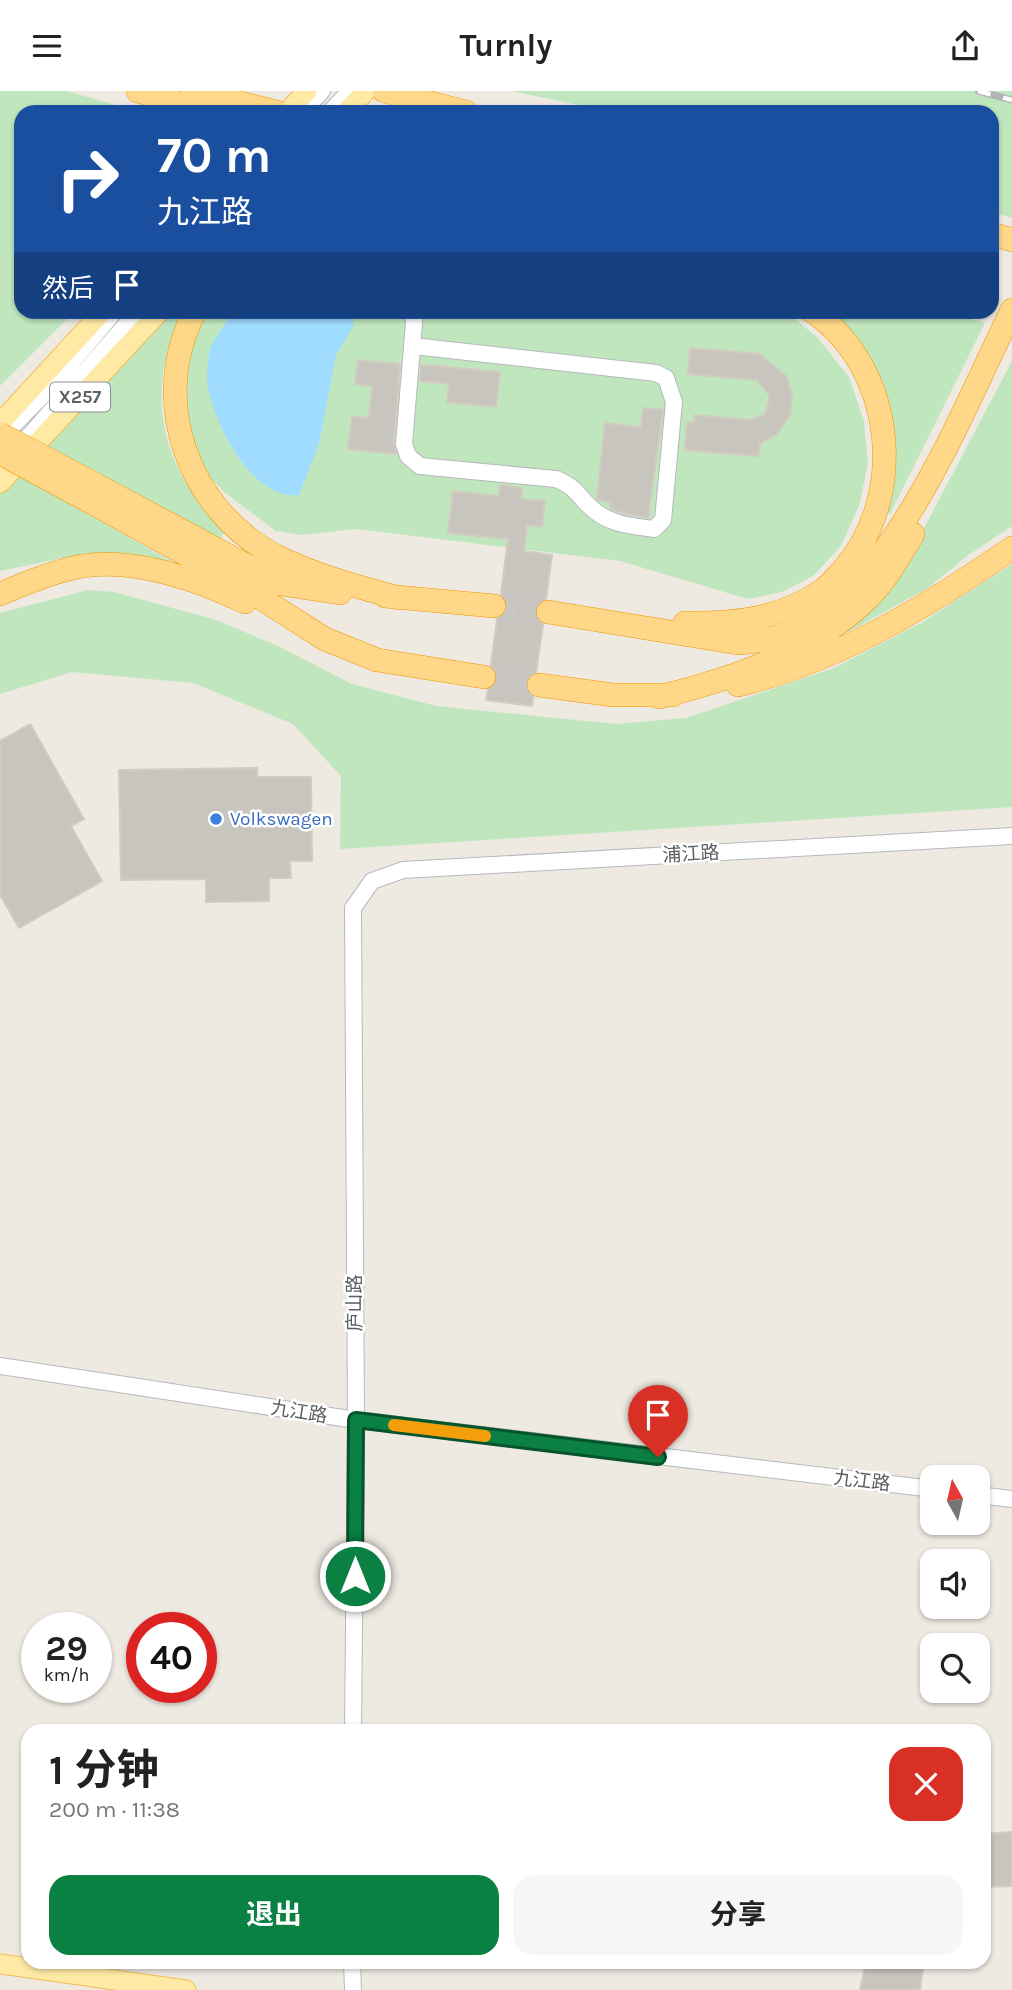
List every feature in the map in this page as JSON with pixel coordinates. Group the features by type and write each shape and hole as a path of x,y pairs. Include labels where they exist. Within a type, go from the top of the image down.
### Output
{"highway":[{"path":"138,91 225,105"},
{"path":"384,91 439,105"},
{"path":"548,612 738,643 767,642 798,631 853,593 900,529 946,447 1012,309"},
{"path":"192,319 180,346 173,397 177,429 201,487 233,526 276,556 328,579 400,598"},
{"path":"604,620 731,623 772,615 825,589 854,557 869,535 887,451 872,391 860,364 844,342 820,319"},
{"path":"659,697 715,683 803,645 839,623 867,599 889,574 913,534 1012,343"},
{"path":"0,436 325,639"},
{"path":"0,453 95,494 281,584 494,606"},
{"path":"539,685 613,695 659,697 713,691 775,676 903,619 1012,548"},
{"path":"0,594 83,566 134,567 225,593 377,660 484,677"}],"main road":[{"path":"294,105 307,91"},
{"path":"353,105 366,91"},
{"name":"X257","path":"0,423 96,319"},
{"name":"X257","path":"0,483 153,319"},
{"path":"0,1964 21,1967"},
{"path":"36,1969 186,1990"}],"street":[{"path":"310,105 323,91"},
{"path":"337,105 350,91"},
{"path":"0,436 50,389 109,319"},
{"path":"0,467 57,408 94,360 131,319"},
{"path":"413,346 656,373 666,378 674,402 663,520 654,529 611,522 593,510 575,487 556,479 420,467 408,456 404,444 415,319"},
{"name":"浦江路","path":"372,881 403,870 1012,836"},
{"name":"庐山路","path":"353,1724 356,1420 353,908 372,881"},
{"name":"九江路","path":"0,1366 356,1420 920,1487"},
{"path":"990,1496 1012,1499"},
{"path":"352,1969 353,1990"}],"green space":[{"path":"0,91 66,91 116,105 14,105 14,319 67,319 0,386"},
{"path":"511,91 1012,91 1012,218 999,214 999,105 580,105"},
{"path":"162,319 180,319 167,353 163,373 162,414 166,435 186,483 225,531 219,540 43,446"},
{"path":"201,319 795,319 817,337 849,377 864,421 868,464 859,506 841,546 813,576 782,592 748,599 620,561 356,529 302,535 276,531 224,492 206,473 186,431 184,356"},
{"path":"829,319 970,319 985,323 890,514 883,511 894,462"},
{"path":"1012,361 1012,526 967,556 928,588 848,632 843,629 901,572"},
{"path":"18,475 171,561 167,569 119,557 63,558 0,571 0,494"},
{"path":"1012,564 1012,807 340,849 341,776 293,724 193,683 72,672 0,694 0,613 88,590 114,592 216,620 278,646 352,684 436,706 616,724 686,718 834,668 921,623"}],"water":[{"path":"229,319 352,319 354,325 336,355 319,444 299,495 282,494 266,486 252,474 228,440 212,403 207,379 210,349"}],"building":[{"path":"690,348 760,354 786,376 792,394 790,415 777,434 760,443 759,456 685,450 687,422 694,422 695,415 752,420 765,414 770,396 757,380 688,374"},
{"path":"358,360 400,364 394,443 396,454 348,449 352,416 369,418 372,386 355,384"},
{"path":"421,366 500,372 496,407 447,402 449,384 420,381"},
{"path":"643,408 663,410 648,518 619,512 610,508 610,503 597,499 605,423 641,427"},
{"path":"500,485 522,488 521,499 545,501 542,527 527,525 524,551 552,555 546,599 538,603 534,610 535,618 543,625 536,672 528,676 525,682 526,691 533,697 532,706 486,700 488,690 498,679 491,665 497,619 508,608 501,594 508,539 448,533 453,491 499,496"},
{"path":"30,724 84,819 71,826 102,881 19,928 0,895 0,741"},
{"name":"Volkswagen","path":"257,768 257,777 311,777 312,861 290,861 291,878 269,878 269,901 206,902 206,879 121,880 119,770"},
{"path":"1012,1832 1012,1886 991,1887 991,1834"},
{"path":"864,1969 923,1969 920,1990 860,1990"}],"tunnel":[{"path":"494,606 548,612"},
{"path":"484,677 539,685"}],"railway":[{"path":"978,91 1012,100"}],"slow traffic":[{"path":"394,1425 485,1436"}],"place":[{"name":"Volkswagen","path":"216,819"}],"route":[{"path":"355,1576 356,1420 658,1457"}]}
